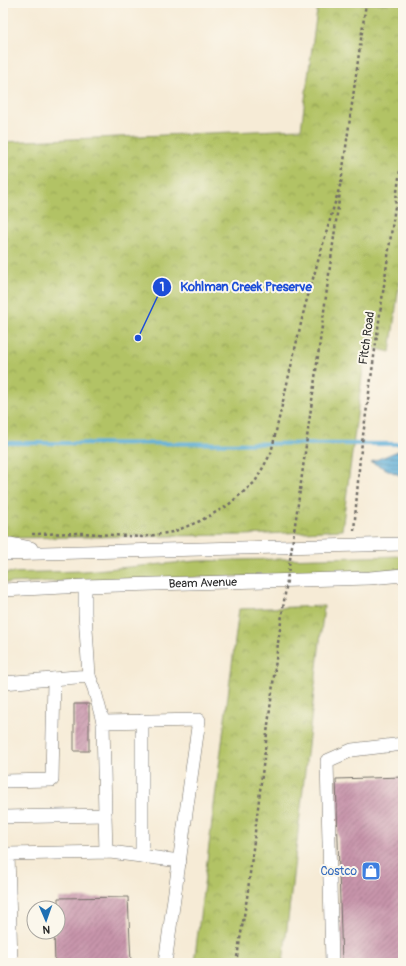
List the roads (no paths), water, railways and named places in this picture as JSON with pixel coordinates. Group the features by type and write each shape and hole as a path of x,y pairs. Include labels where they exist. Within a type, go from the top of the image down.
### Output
{"street":[{"path":"3,544 11,544 52,552"},
{"path":"3,554 403,544"},
{"name":"Beam Avenue","path":"3,590 85,586 370,578 403,575"},
{"path":"85,586 89,676 94,688 102,722 106,852"},
{"path":"3,683 89,676"},
{"path":"3,781 52,780 54,679"},
{"path":"102,722 199,720 165,963"},
{"path":"142,721 142,856"},
{"path":"332,963 327,761 352,750 403,744"},
{"path":"3,817 106,815"},
{"path":"11,963 5,854 106,852 180,861"}],"water":[{"path":"403,449 403,477 371,462"}],"waterway":[{"path":"3,443 403,444"}],"place":[{"name":"Kohlman Creek Preserve","path":"138,338"},
{"name":"Costco","path":"371,871"}]}
